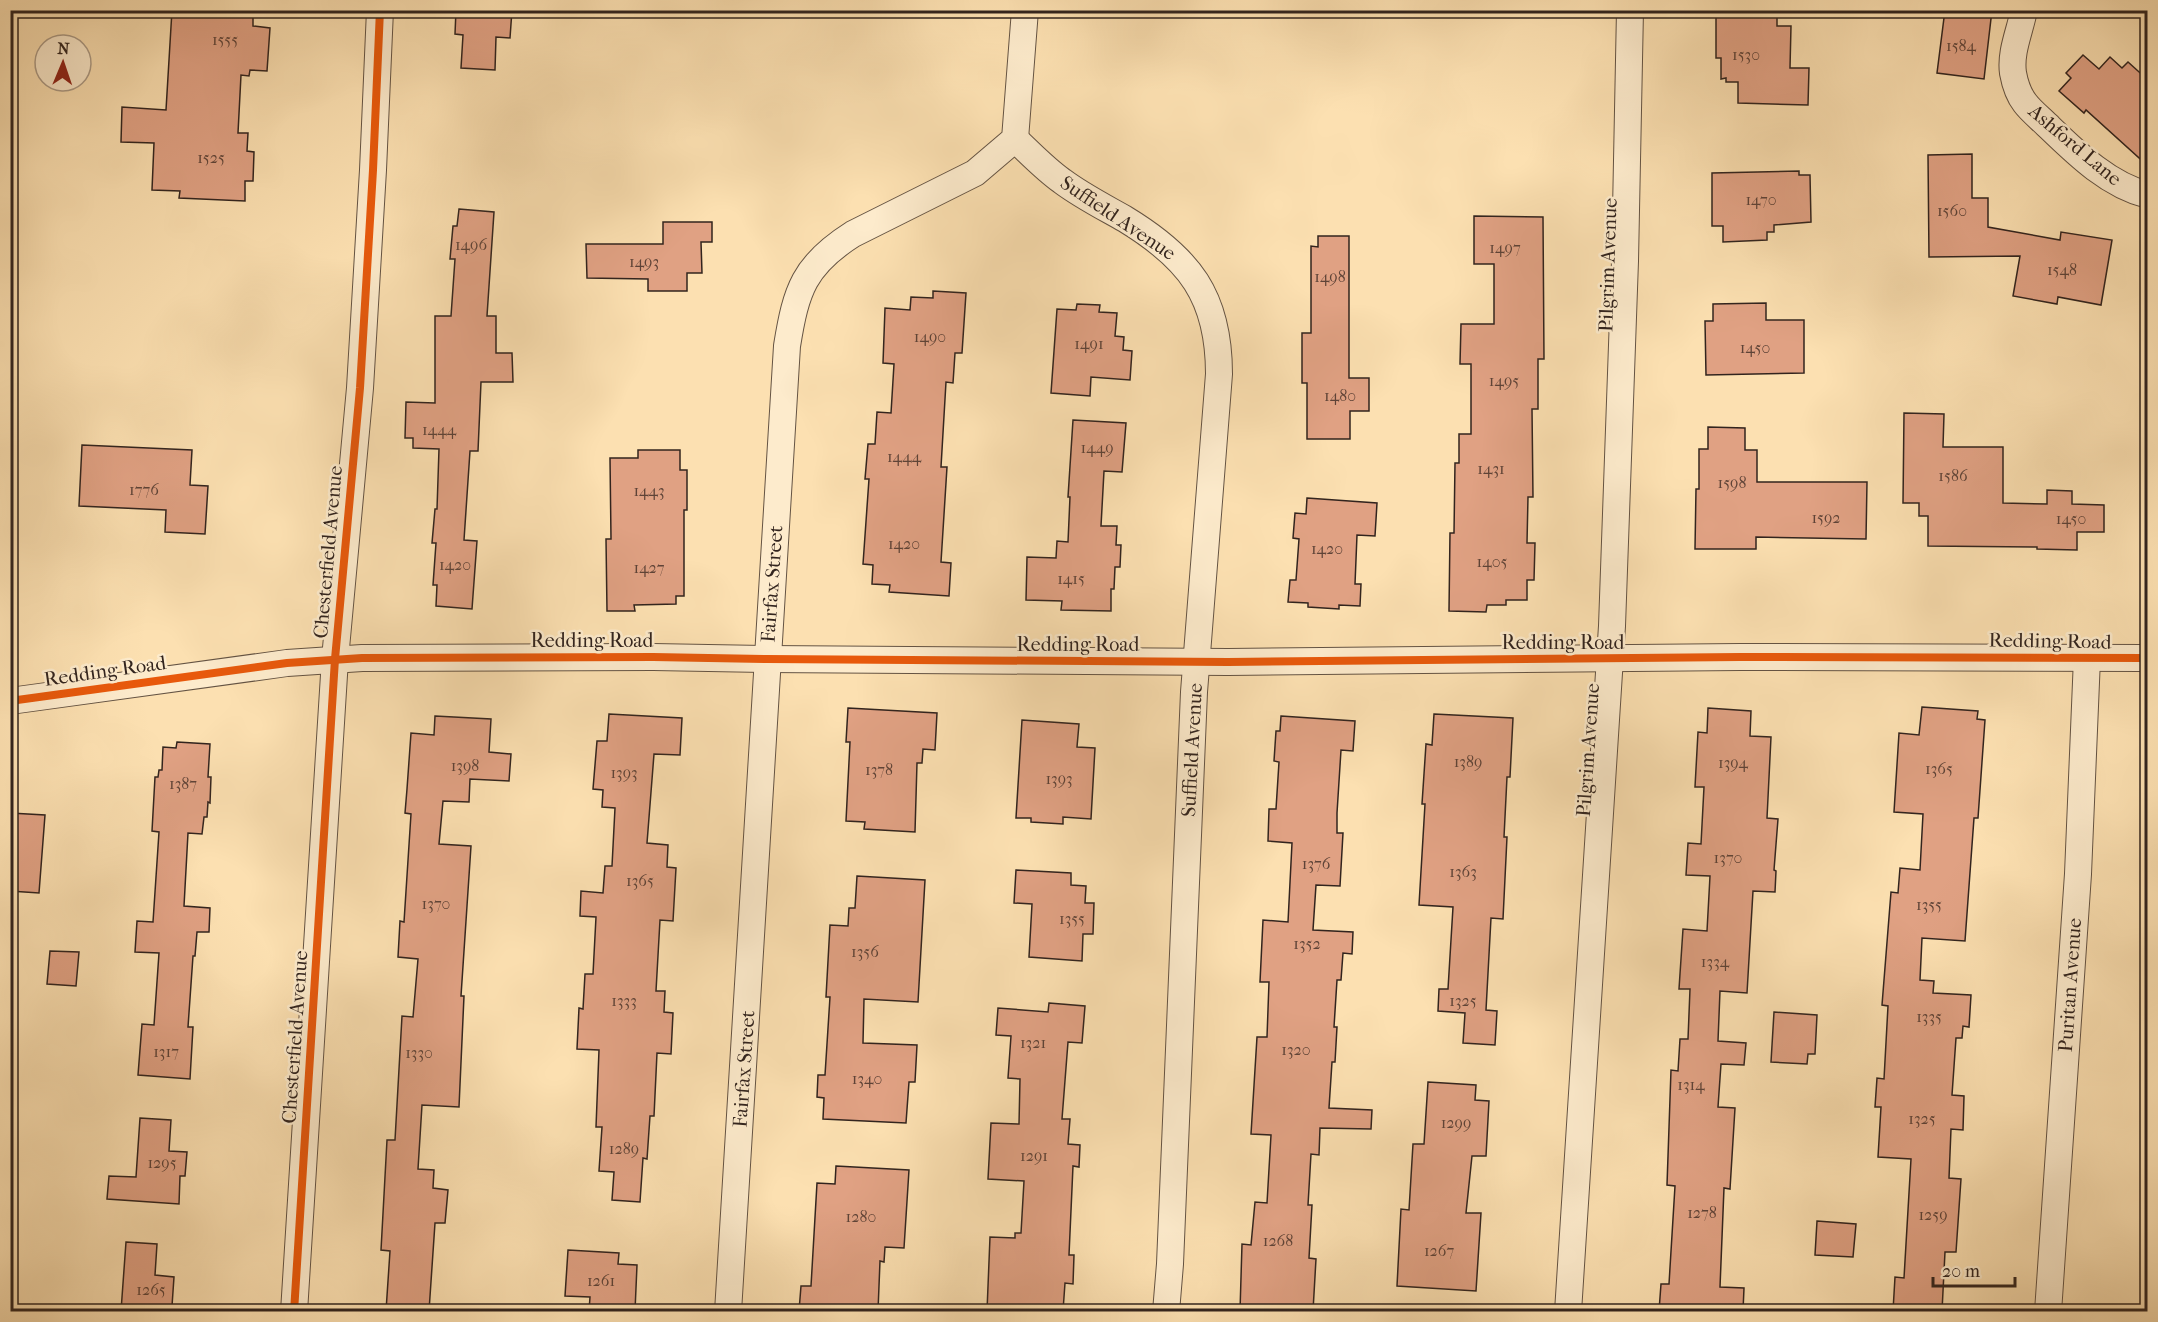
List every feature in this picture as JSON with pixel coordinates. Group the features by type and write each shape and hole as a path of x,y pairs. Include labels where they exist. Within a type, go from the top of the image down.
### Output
{"street":[{"name":"Chesterfield Avenue","path":"294,1311 335,659 360,388 380,10"},
{"path":"1015,139 1025,10"},
{"name":"Pilgrim Avenue","path":"1568,1311 1610,658 1625,261 1630,10"},
{"name":"Ashford Lane","path":"2024,10 2013,52 2012,71 2017,90 2025,104 2106,177 2131,191 2148,195"},
{"name":"Fairfax Street","path":"728,1311 787,346 792,311 804,281 824,255 837,244 975,173 1015,139"},
{"name":"Suffield Avenue","path":"1015,139 1063,182 1166,247 1184,264 1209,306 1219,350 1194,692 1170,1264 1166,1311"},
{"name":"Redding Road","path":"10,701 243,668 335,659 652,657 1197,661 1856,656 2148,658"},
{"name":"Puritan Avenue","path":"2048,1311 2078,874 2087,658"}],"building":[{"path":"172,10 253,10 253,26 270,28 267,71 250,70 249,76 241,75 238,133 248,133 247,151 254,152 253,181 245,181 245,201 179,198 180,191 152,190 154,143 121,142 122,107 166,110"},
{"path":"456,10 512,10 510,38 496,37 495,70 461,68 463,35 455,34"},
{"path":"1716,10 1777,10 1777,26 1791,26 1790,68 1809,68 1808,105 1738,103 1738,82 1726,82 1726,78 1721,79 1721,58 1716,58"},
{"path":"1945,10 1992,10 1984,79 1937,73"},
{"path":"2083,55 2099,69 2110,57 2122,68 2128,62 2148,80 2148,166 2086,110 2084,113 2059,91 2071,78 2066,73"},
{"path":"1972,154 1972,198 1988,198 1988,227 2060,240 2061,232 2112,240 2101,305 2058,297 2057,304 2013,296 2020,256 1929,257 1928,155"},
{"path":"1799,171 1799,175 1810,175 1811,222 1774,225 1774,232 1767,232 1767,240 1723,242 1723,226 1712,226 1712,173"},
{"path":"459,209 494,212 487,316 496,316 496,353 512,353 513,382 481,382 478,451 470,451 464,540 477,541 472,609 436,606 437,585 433,585 436,543 432,543 435,509 437,509 439,449 413,448 413,438 405,438 406,402 435,403 435,316 451,316 455,259 450,259 453,226 457,226"},
{"path":"1474,216 1543,217 1544,359 1538,359 1538,409 1532,409 1533,497 1528,497 1527,543 1535,543 1534,580 1527,580 1527,600 1506,600 1506,605 1487,605 1486,612 1449,611 1450,533 1454,533 1455,463 1459,463 1459,434 1471,434 1471,364 1460,364 1461,324 1494,324 1494,264 1474,264"},
{"path":"663,222 712,222 712,242 701,242 702,273 687,273 687,291 648,291 648,279 587,278 586,244 663,244"},
{"path":"1318,236 1349,236 1349,378 1369,378 1369,411 1350,411 1350,439 1307,439 1307,383 1302,383 1302,333 1311,333 1311,246 1318,247"},
{"path":"933,291 966,293 962,353 955,353 953,383 946,382 941,467 947,467 941,562 951,563 949,596 889,592 890,585 872,584 873,565 863,564 869,479 865,479 868,444 875,444 877,412 891,413 894,364 883,363 885,308 910,310 911,297 933,298"},
{"path":"1766,303 1766,320 1804,320 1804,373 1706,375 1705,321 1713,321 1713,304"},
{"path":"1077,304 1100,305 1099,312 1117,313 1115,336 1124,337 1123,350 1132,351 1130,380 1091,377 1090,396 1051,393 1057,309 1076,310"},
{"path":"1904,413 1944,414 1943,447 2003,447 2003,503 2047,504 2047,490 2072,491 2072,504 2104,505 2104,532 2077,532 2077,550 2037,549 2037,547 1928,546 1928,516 1919,516 1919,503 1903,503"},
{"path":"1073,420 1126,423 1122,472 1104,471 1101,526 1117,526 1116,545 1121,545 1120,567 1115,567 1114,589 1111,589 1111,611 1061,610 1062,601 1026,600 1027,557 1056,558 1057,541 1068,542 1070,497 1068,497"},
{"path":"1708,427 1745,428 1745,450 1757,450 1757,482 1867,482 1866,539 1756,537 1756,549 1695,549 1699,449 1708,449"},
{"path":"82,445 192,450 190,485 208,486 205,534 165,532 166,510 79,506"},
{"path":"638,450 680,450 680,470 687,470 687,510 684,510 684,596 676,596 676,604 634,605 635,611 607,611 606,539 611,539 610,458 638,458"},
{"path":"1307,498 1377,503 1375,536 1357,535 1355,584 1361,584 1360,606 1339,605 1339,609 1308,607 1308,603 1288,602 1290,580 1296,580 1299,539 1293,538 1295,513 1306,514"},
{"path":"1922,707 1978,711 1977,719 1985,720 1978,818 1974,818 1965,941 1922,938 1920,980 1934,981 1933,993 1971,995 1969,1027 1963,1026 1962,1038 1956,1038 1952,1095 1964,1096 1963,1130 1951,1129 1949,1178 1961,1179 1956,1252 1945,1252 1942,1311 1893,1311 1895,1277 1904,1278 1911,1159 1878,1157 1881,1107 1875,1107 1877,1078 1884,1079 1888,1006 1882,1005 1891,892 1898,893 1900,868 1920,870 1923,814 1894,812 1899,733 1919,735"},
{"path":"848,708 937,713 935,750 923,749 922,763 917,763 915,832 864,829 865,822 846,821 850,742 846,742"},
{"path":"1708,708 1751,711 1750,736 1771,737 1767,818 1778,819 1774,870 1776,871 1775,892 1753,891 1747,993 1720,991 1718,1041 1746,1043 1744,1065 1721,1064 1718,1107 1735,1108 1730,1189 1724,1188 1720,1287 1744,1288 1743,1311 1659,1311 1661,1284 1669,1284 1675,1186 1667,1185 1671,1070 1678,1071 1680,1039 1688,1039 1690,989 1679,989 1683,929 1707,931 1710,876 1686,875 1688,843 1701,844 1704,787 1695,787 1698,732 1707,733"},
{"path":"609,714 682,718 680,755 654,754 647,843 668,845 667,867 676,868 673,921 660,920 656,991 665,991 664,1012 673,1013 671,1054 657,1053 654,1116 650,1116 647,1159 643,1158 640,1202 612,1200 614,1172 599,1171 602,1127 596,1127 599,1050 577,1049 579,1008 583,1009 585,974 593,974 596,917 580,916 581,891 603,893 605,866 612,866 615,808 602,807 603,790 593,789 597,741 607,741"},
{"path":"1434,714 1513,718 1504,837 1507,837 1503,919 1491,918 1486,1010 1497,1011 1495,1045 1463,1043 1465,1013 1438,1011 1439,989 1448,989 1453,907 1419,905 1426,744 1432,745"},
{"path":"435,716 491,719 489,752 511,754 509,781 470,779 469,802 443,801 439,844 471,846 461,996 464,996 459,1107 422,1105 418,1169 434,1170 433,1188 448,1190 445,1223 435,1223 429,1311 386,1311 390,1251 381,1250 387,1140 395,1140 402,1016 413,1017 418,959 398,957 400,921 404,922 411,814 405,813 411,733 434,735"},
{"path":"1281,716 1355,721 1353,751 1341,750 1337,813 1337,833 1343,833 1340,886 1316,885 1313,930 1353,932 1352,954 1343,953 1341,980 1337,980 1334,1027 1337,1027 1335,1062 1332,1062 1329,1108 1372,1110 1371,1129 1320,1128 1319,1155 1311,1154 1308,1205 1312,1205 1309,1258 1316,1259 1313,1311 1240,1311 1242,1244 1251,1245 1255,1202 1267,1203 1271,1135 1251,1134 1257,1037 1267,1037 1269,982 1260,982 1263,920 1288,922 1292,843 1268,841 1269,809 1276,809 1279,762 1274,761 1276,731 1280,731"},
{"path":"1022,720 1079,724 1077,747 1095,748 1091,819 1063,817 1063,824 1031,822 1031,818 1016,818"},
{"path":"177,742 210,744 208,777 211,777 210,803 208,802 207,817 204,817 202,834 188,833 184,906 210,908 209,932 197,932 195,956 193,956 188,1027 193,1027 190,1079 138,1075 142,1024 154,1025 159,953 135,952 137,921 153,922 159,832 152,831 155,777 158,777 159,770 162,770 163,747 176,748"},
{"path":"10,813 45,815 39,893 10,891"},
{"path":"1016,870 1071,873 1071,885 1086,886 1085,903 1094,903 1093,934 1083,934 1082,961 1029,957 1032,904 1014,903"},
{"path":"857,876 925,880 918,1002 864,999 863,1043 917,1045 915,1082 909,1082 906,1123 823,1119 824,1098 817,1097 818,1075 825,1075 830,997 826,997 830,925 848,926 849,908 855,908"},
{"path":"50,951 79,952 76,986 47,984"},
{"path":"1049,1003 1085,1006 1082,1043 1068,1042 1062,1119 1070,1119 1068,1144 1080,1145 1079,1167 1073,1166 1069,1255 1074,1255 1073,1284 1065,1283 1063,1311 987,1311 990,1237 1015,1238 1015,1233 1021,1233 1024,1181 988,1179 991,1123 1019,1124 1020,1079 1008,1078 1011,1036 996,1035 998,1008 1048,1012"},
{"path":"1774,1012 1817,1015 1815,1054 1808,1054 1807,1064 1771,1062"},
{"path":"1428,1082 1476,1085 1475,1100 1489,1101 1486,1156 1472,1156 1466,1213 1481,1213 1476,1291 1397,1286 1401,1209 1409,1210 1413,1144 1424,1144"},
{"path":"140,1118 171,1120 169,1151 187,1152 185,1176 180,1176 179,1204 107,1199 109,1176 136,1177"},
{"path":"836,1166 909,1170 904,1248 885,1247 884,1262 880,1261 878,1311 799,1311 801,1286 811,1286 817,1183 835,1184"},
{"path":"1817,1221 1856,1224 1853,1257 1815,1255"},
{"path":"126,1242 157,1244 155,1275 174,1277 172,1306 166,1306 166,1311 121,1311"},
{"path":"568,1250 619,1253 618,1264 637,1265 635,1311 589,1311 590,1297 565,1296"}],"cycle path":[{"path":"294,1312 335,659 360,388 380,10"},
{"path":"10,701 287,663 362,658 653,657 1228,662 1740,657 2148,658"}]}
